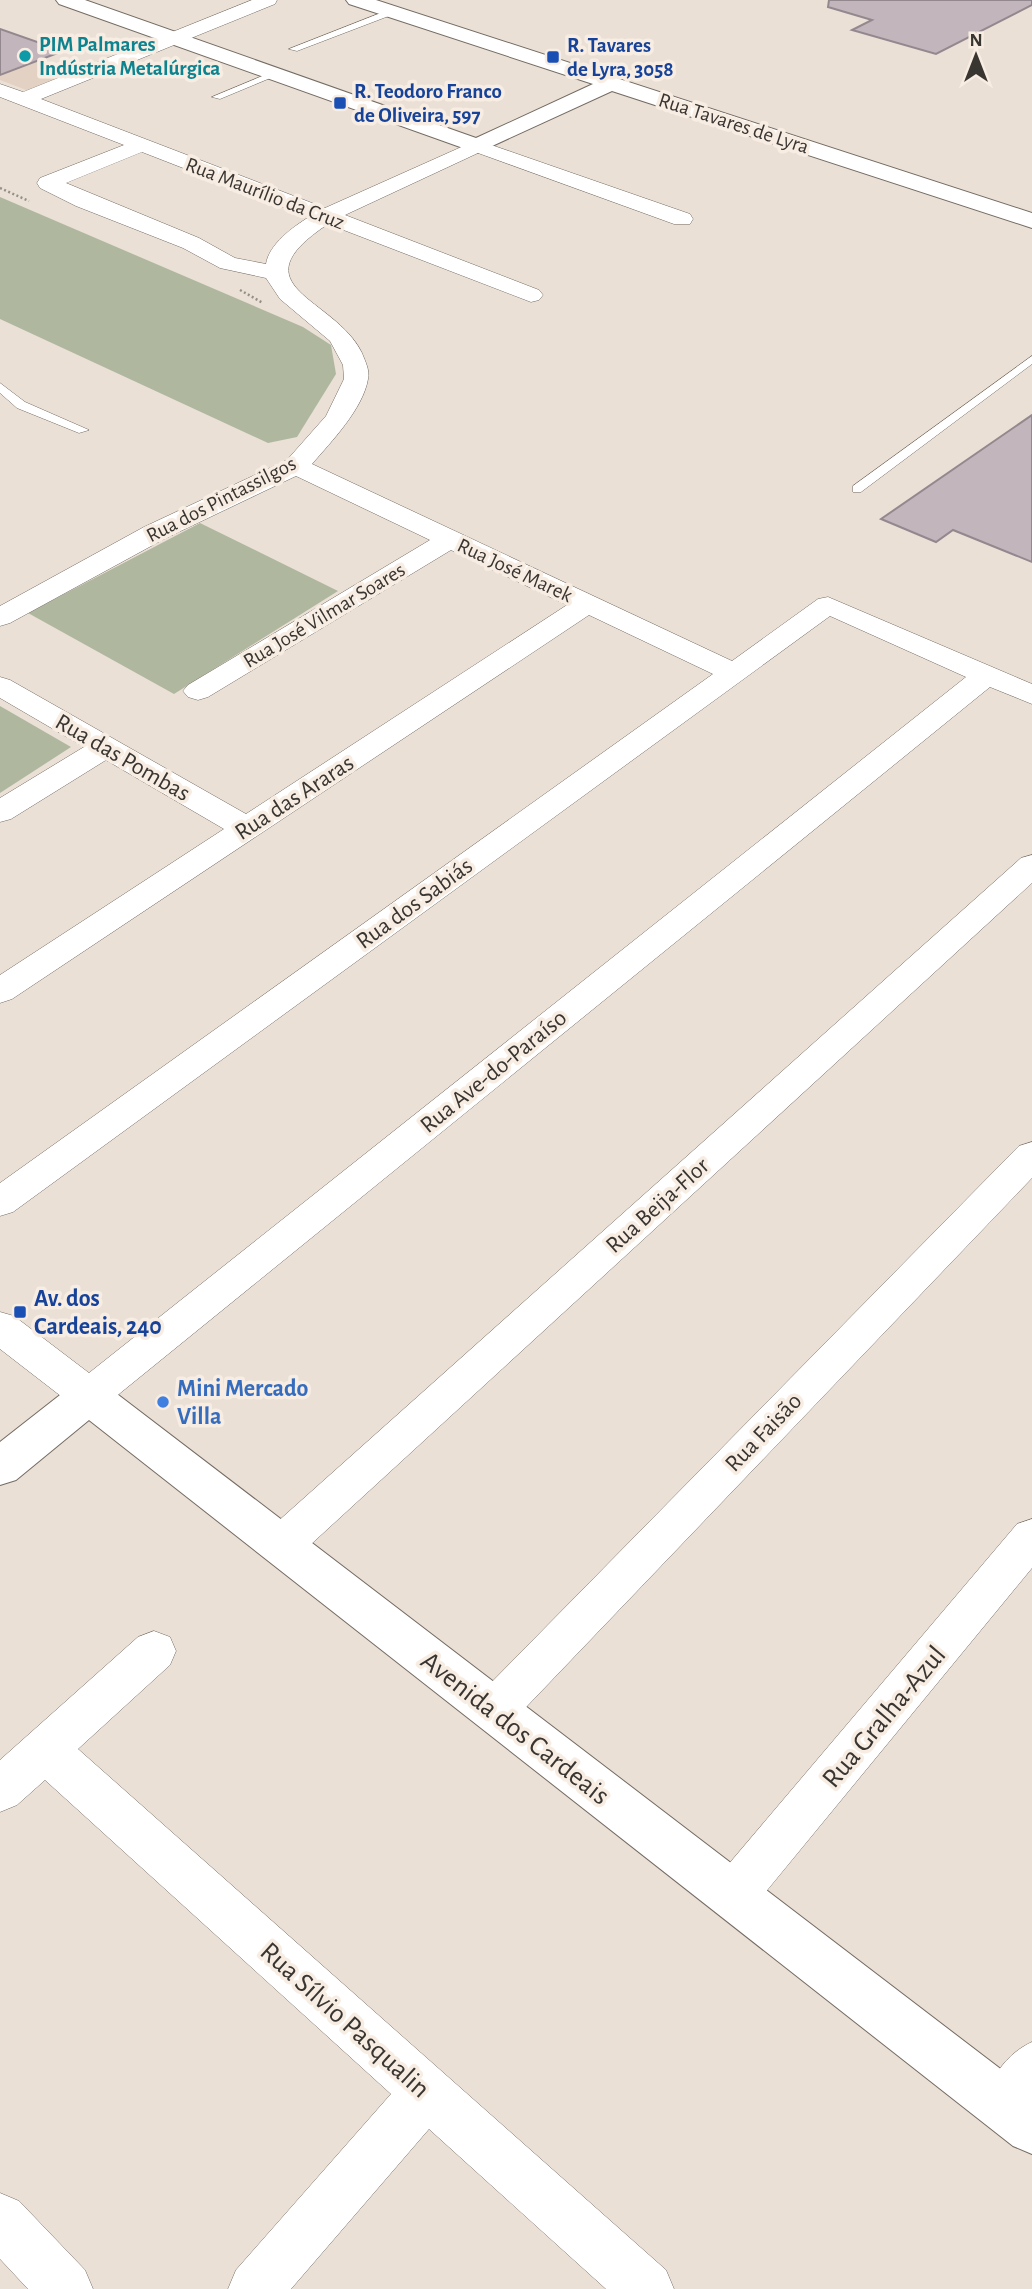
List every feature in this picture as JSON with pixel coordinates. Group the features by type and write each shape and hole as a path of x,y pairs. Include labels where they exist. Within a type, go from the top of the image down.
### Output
{"main road":[{"path":"66,0 477,146 612,83"},
{"name":"Rua Tavares de Lyra","path":"356,0 1031,219"},
{"name":"Rua Ave-do-Paraíso","path":"0,1467 89,1396"},
{"name":"Avenida dos Cardeais","path":"89,1396 733,1895 1023,2101"}],"street":[{"path":"23,99 268,0"},
{"name":"Rua Maurílio da Cruz","path":"0,90 531,295"},
{"path":"142,145 48,183 84,201 191,243 228,263 276,273 278,258 297,235 326,216 477,146 682,219"},
{"name":"Rua dos Pintassilgos","path":"0,617 154,533 296,466 337,419 356,380 355,365 346,346 288,294 276,273"},
{"name":"Rua José Marek","path":"296,466 734,673"},
{"name":"Rua José Vilmar Soares","path":"198,691 450,539"},
{"name":"Rua das Araras","path":"0,990 587,604"},
{"name":"Rua dos Sabiás","path":"0,1202 828,605 987,675"},
{"path":"987,675 1032,695"},
{"name":"Rua Ave-do-Paraíso","path":"89,1396 987,675"},
{"name":"Rua das Pombas","path":"0,686 246,828"},
{"path":"0,811 106,747"},
{"name":"Rua Beija-Flor","path":"281,1545 1032,865"},
{"name":"Rua Faisão","path":"494,1710 1032,1155"},
{"name":"Avenida dos Cardeais","path":"0,1327 89,1396"},
{"name":"Rua Gralha-Azul","path":"733,1895 1032,1536"},
{"path":"0,1790 154,1651"},
{"name":"Rua Sílvio Pasqualin","path":"45,1749 647,2289"},
{"path":"255,2289 427,2092"},
{"path":"0,2220 66,2289"}],"lane":[{"path":"293,49 391,12"},
{"path":"217,97 275,74"},
{"path":"858,489 1032,359"},
{"path":"0,387 21,405 83,430"}],"shaded area":[{"name":"PIM Palmares Indústria Metalúrgica","path":"0,29 63,51 38,61 72,74 29,91 0,80"}],"green space":[{"path":"0,197 303,327 331,345 336,374 297,437 268,443 0,319"},
{"path":"200,523 338,591 174,694 28,613"},
{"path":"0,706 71,747 0,793"}],"building":[{"path":"829,0 1032,0 1032,5 936,54 852,30 872,20 828,7"},
{"name":"PIM Palmares Indústria Metalúrgica","path":"0,29 63,51 0,75"},
{"path":"1032,415 1032,562 953,530 936,542 881,519"}],"place":[{"name":"PIM Palmares Indústria Metalúrgica","path":"25,56"},
{"name":"R. Tavares de Lyra, 3058","path":"553,57"},
{"name":"R. Teodoro Franco de Oliveira, 597","path":"340,103"},
{"name":"Av. dos Cardeais, 240","path":"20,1312"},
{"name":"Mini Mercado Villa","path":"163,1402"}]}
